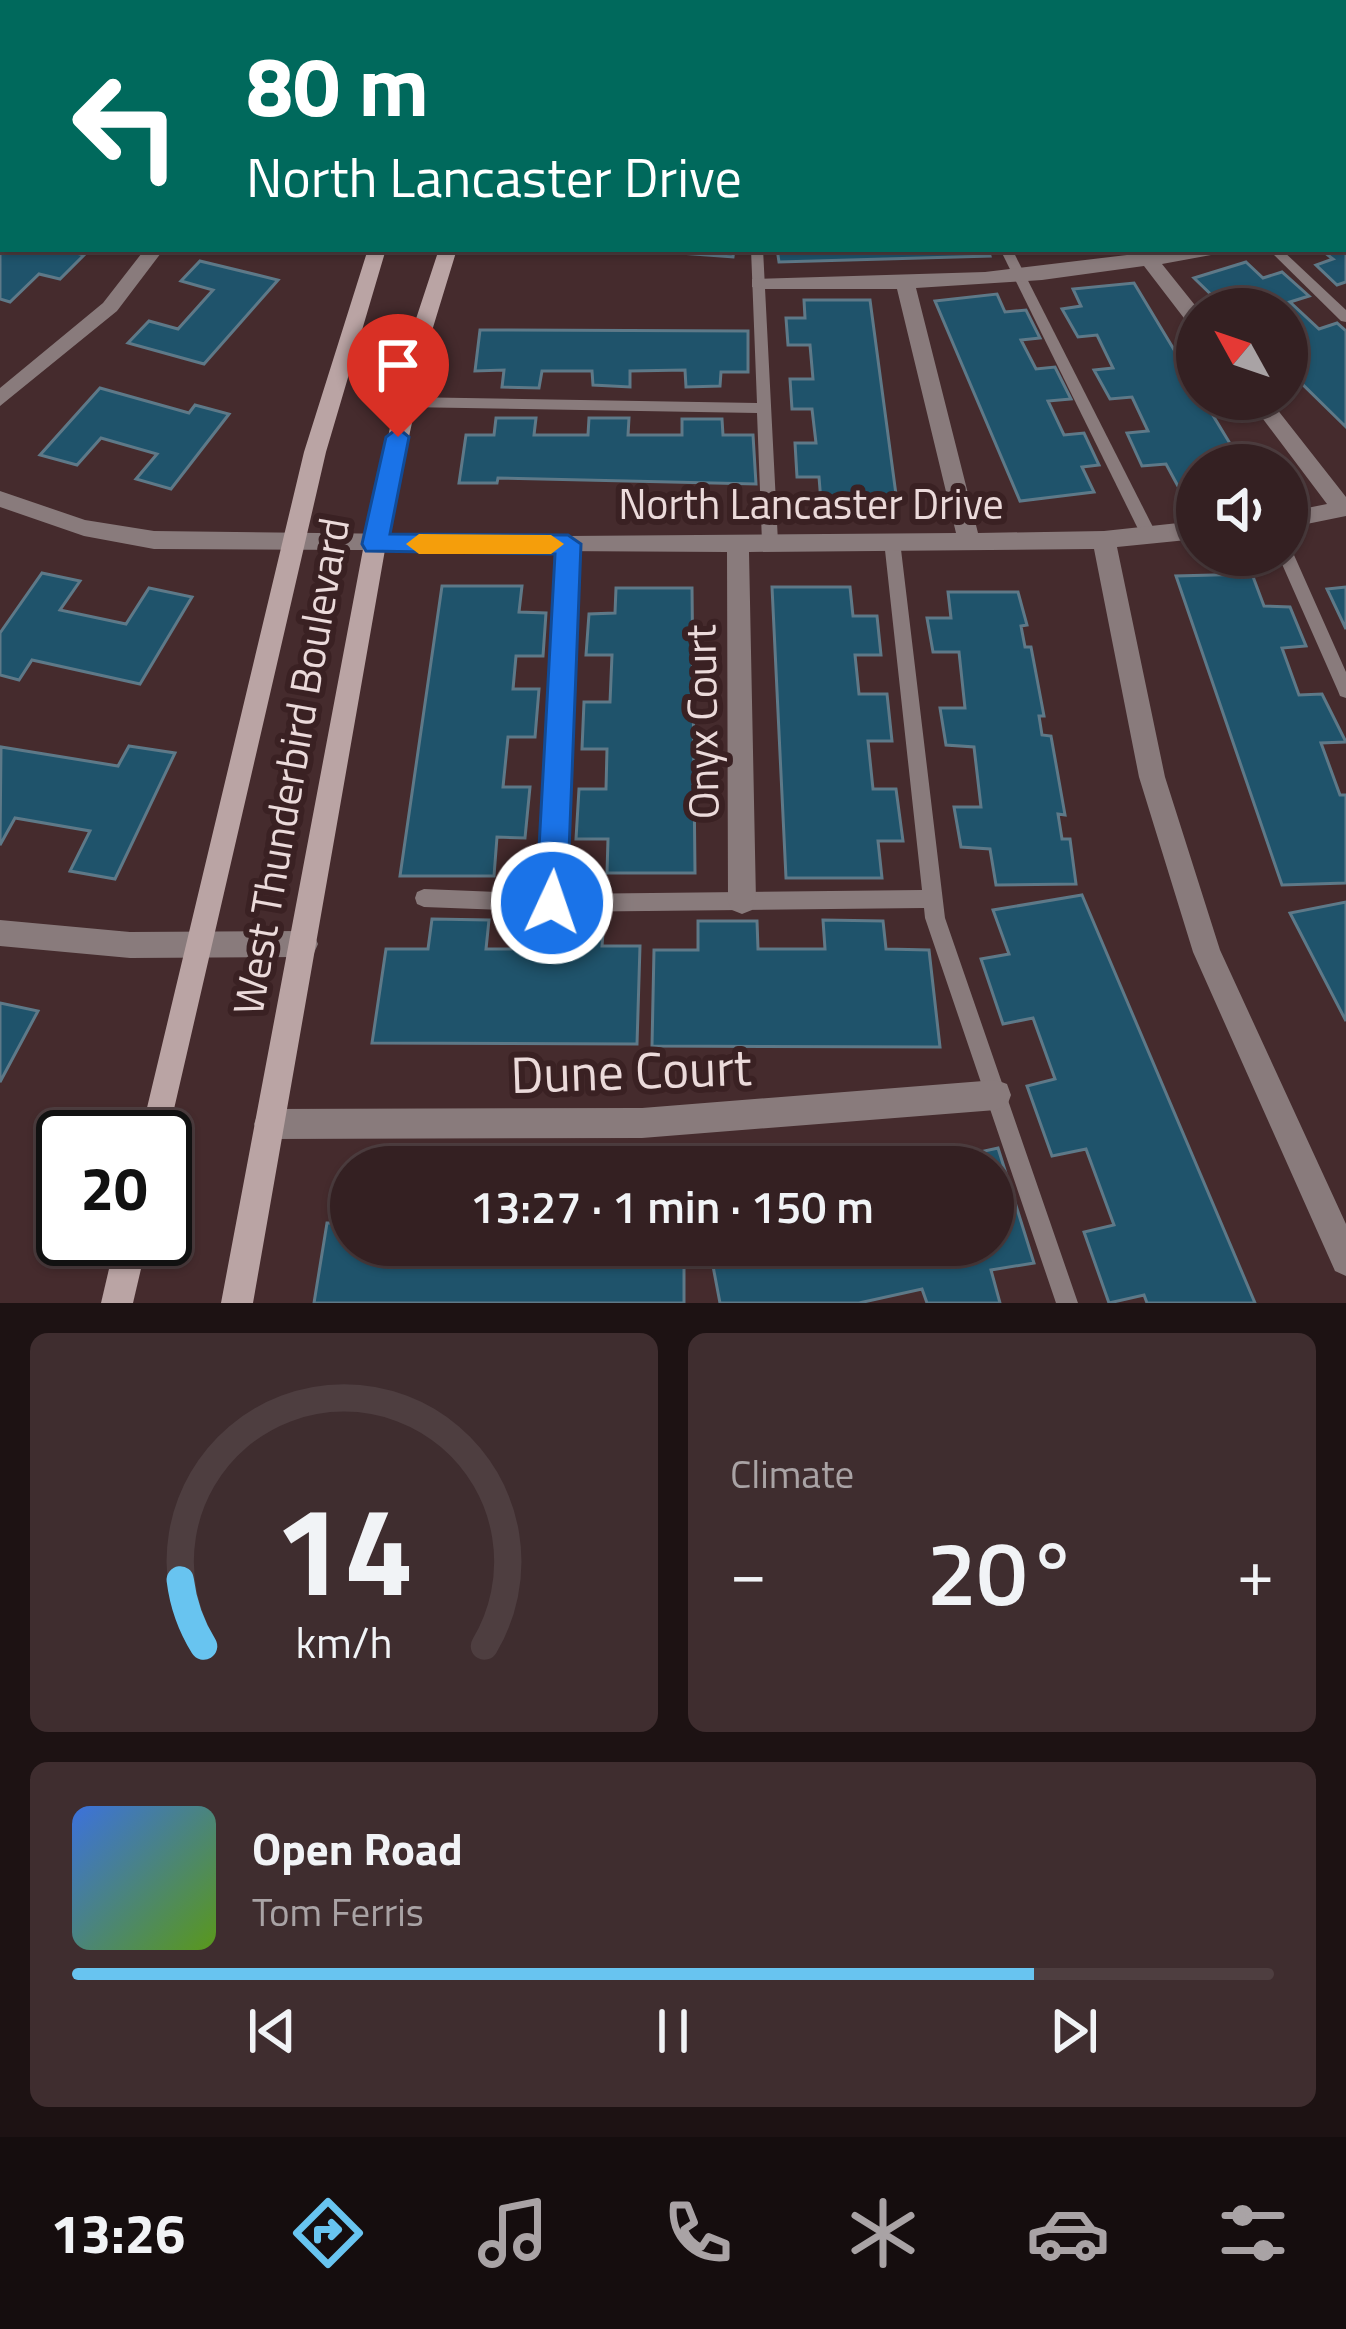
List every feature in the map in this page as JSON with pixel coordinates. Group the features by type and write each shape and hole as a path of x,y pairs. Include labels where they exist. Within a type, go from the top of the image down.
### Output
{"street":[{"path":"0,399 110,307 153,252"},
{"name":"West Thunderbird Boulevard","path":"161,1110 332,384 376,252"},
{"name":"West Thunderbird Boulevard","path":"238,1303 375,544 405,402 447,252"},
{"path":"759,283 906,286 1021,279 1196,252"},
{"path":"1150,261 1176,294"},
{"path":"906,286 969,541"},
{"path":"1275,420 1345,508 1308,516"},
{"name":"North Lancaster Drive","path":"0,499 84,527 154,539 568,544 1104,540 1176,533"},
{"path":"1104,540 1152,777 1208,952 1346,1260"},
{"name":"Onyx Court","path":"738,542 742,901"},
{"path":"0,933 130,945 304,944"},
{"name":"Dune Court","path":"269,1124 642,1123 996,1095"},
{"path":"117,1303 126,1266"}],"lane":[{"path":"757,252 770,542"},
{"path":"1008,252 1149,536"},
{"path":"1277,252 1346,318"},
{"path":"405,402 764,408"},
{"path":"892,541 933,899 1067,1303"},
{"path":"552,903 568,544"},
{"path":"1295,576 1346,691"},
{"path":"424,898 552,903 933,899"}],"building":[{"path":"0,252 84,255 60,279 39,274 10,302 0,299"},
{"path":"666,252 734,252 733,257"},
{"path":"777,252 989,252 990,256 779,262"},
{"path":"1324,252 1346,252 1346,282 1337,285 1316,265 1333,259"},
{"path":"200,261 278,280 204,364 128,343 149,321 178,329 213,290 181,281"},
{"path":"1246,262 1263,278 1282,272 1300,288 1204,288 1194,278"},
{"path":"1134,283 1176,353 1176,420 1216,420 1230,444 1176,444 1176,482 1166,464 1142,466 1127,433 1148,431 1132,397 1110,399 1094,370 1113,368 1097,335 1078,337 1062,309 1081,306 1073,289"},
{"path":"997,294 1005,312 1026,310 1040,338 1021,340 1036,369 1055,367 1071,399 1048,401 1064,435 1084,433 1099,465 1082,467 1094,492 1020,501 935,301"},
{"path":"804,300 870,300 897,502 821,502 819,477 797,477 795,443 816,443 812,409 792,409 790,379 813,379 810,345 788,345 786,318 805,318"},
{"path":"1308,319 1319,329 1337,323 1346,331 1346,427 1308,390"},
{"path":"480,330 748,331 748,372 721,372 720,386 686,387 685,370 630,371 630,387 593,385 592,371 542,371 539,388 502,387 504,370 475,371"},
{"path":"100,388 189,413 195,405 229,414 171,489 136,479 157,454 101,438 77,465 40,455"},
{"path":"496,418 536,418 534,435 588,435 589,418 629,418 628,435 682,435 682,419 722,419 723,435 753,435 756,484 498,478 497,483 459,483 466,435 494,435"},
{"path":"42,573 80,581 60,610 126,624 149,588 192,597 140,684 32,660 19,680 0,675 0,633"},
{"path":"1176,576 1253,576 1264,606 1290,607 1306,646 1282,648 1299,695 1322,694 1346,742 1321,743 1340,795 1346,795 1346,883 1282,885"},
{"path":"442,586 522,586 519,612 546,613 543,656 516,656 513,689 539,689 535,737 508,737 503,787 530,787 525,838 497,837 494,876 400,876"},
{"path":"772,587 850,587 853,616 877,616 881,655 855,655 859,694 887,694 892,741 868,741 873,789 896,789 903,841 878,841 882,878 786,878"},
{"path":"1346,587 1346,629 1327,589"},
{"path":"616,588 692,588 695,873 607,873 608,839 576,839 579,789 606,789 607,749 582,749 584,702 610,702 612,655 586,655 589,614 615,613"},
{"path":"948,592 1018,592 1027,625 1021,626 1025,647 1031,647 1044,716 1039,716 1042,735 1051,736 1065,815 1058,814 1062,839 1070,839 1076,884 996,885 990,849 961,847 954,807 981,807 974,747 946,745 940,708 965,708 959,652 933,652 927,618 951,618"},
{"path":"129,746 175,753 115,879 70,871 90,831 15,818 0,845 1,747 118,766"},
{"path":"1082,895 1255,1303 1147,1303 1144,1295 1109,1303 1084,1232 1114,1225 1086,1149 1052,1156 1027,1086 1055,1079 1033,1018 1003,1024 981,959 1009,954 993,910"},
{"path":"1346,902 1346,1021 1290,913"},
{"path":"432,919 489,920 486,949 538,949 541,919 604,920 602,946 640,946 637,1044 372,1043 386,949 428,949"},
{"path":"823,920 883,921 886,949 929,950 940,1047 652,1046 654,950 698,950 698,921 757,921 758,949 825,949"},
{"path":"0,1003 38,1011 0,1082"},
{"path":"1014,1199 1034,1263 991,1270 1000,1303 927,1303 922,1289 859,1303 720,1303 713,1266 1014,1266"},
{"path":"327,1223 330,1266 684,1266 684,1303 314,1303"}],"slow traffic":[{"path":"419,544 551,544"}],"route":[{"path":"398,437 375,544 568,544 552,903"}]}
